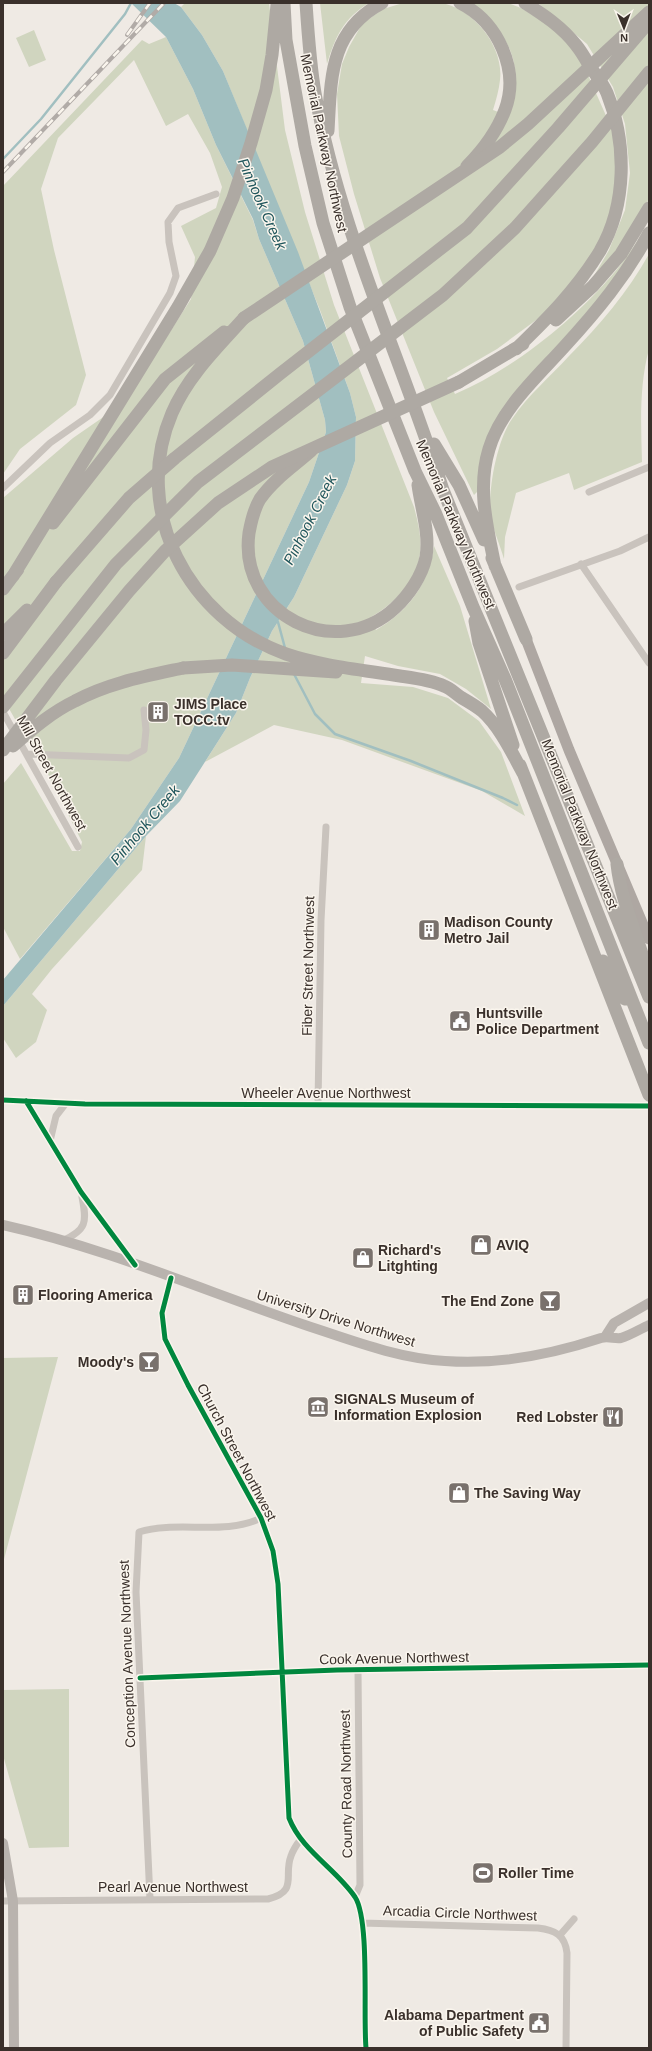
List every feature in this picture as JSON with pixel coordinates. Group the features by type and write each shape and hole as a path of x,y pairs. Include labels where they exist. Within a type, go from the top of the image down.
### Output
{"highway":[{"path":"13,576 178,307 210,251 233,198 266,90 278,3"},
{"name":"Memorial Parkway Northwest","path":"284,3 286,40 305,146 327,237 360,336 415,471 435,512 473,607 508,687 647,1037"},
{"name":"Memorial Parkway Northwest","path":"306,3 315,92 327,145 367,280 422,423 443,490 649,997"},
{"path":"327,145 332,73 337,52 352,26 367,12 382,3"},
{"path":"454,178 484,148 505,109 509,77 501,46 485,22 471,9 460,3"},
{"path":"516,349 550,316 578,283 600,250 614,218 620,191 622,156 619,134 607,92 577,45 554,22 525,3"},
{"path":"3,589 165,379 244,318 500,147 528,124 649,12"},
{"path":"3,653 56,582 129,498 175,458 281,373 467,228 558,128 649,22"},
{"path":"3,706 116,564 198,482 443,296 515,228 592,142 649,72"},
{"path":"3,750 56,680 130,591 165,551 218,503 272,467 321,443 459,382 516,349 548,327 594,286 621,254 649,208"},
{"path":"496,566 484,512 484,481 489,449 502,420 521,394 624,276 649,233"},
{"path":"244,318 194,375 178,400 169,422 160,460 160,490 164,519 172,547 185,574 202,598 223,619 247,636 273,649 300,659 364,672"},
{"path":"422,423 459,485 496,566 526,639"},
{"path":"321,443 281,476 260,498 252,516 249,537 252,569 261,589 274,606 301,625 320,631 338,633 356,630 375,624 391,612 405,597 416,581 426,556 426,530 415,471"},
{"path":"3,634 56,582"},
{"path":"473,607 479,643 523,773 649,1095"},
{"path":"3,755 36,726 75,701 130,679 183,668 232,665 364,672 394,675 445,686 483,712 503,738 523,773"},
{"path":"617,864 619,883 641,946 649,977"},
{"path":"584,930 647,1037"}],"main road":[{"path":"526,639 569,750 649,939"},
{"name":"University Drive Northwest","path":"4,1226 62,1241 382,1350 418,1358 446,1361 492,1362 547,1354 605,1337 620,1338 649,1325"},
{"path":"605,1337 614,1324 649,1304"},
{"path":"3,1843 8,1901 14,2048"}],"street":[{"path":"3,488 50,443 90,415 110,394 170,293 176,276 169,242 168,222 178,208 216,194"},
{"path":"589,492 649,467"},
{"path":"519,587 620,551 649,538"},
{"path":"581,564 649,662"},
{"path":"27,754 130,758 144,750 146,730 144,710"},
{"name":"Mill Street Northwest","path":"3,712 78,847"},
{"name":"Fiber Street Northwest","path":"318,1105 321,920 326,827"},
{"name":"Wheeler Avenue Northwest","path":"3,1100 66,1103 649,1106"},
{"path":"26,1101 81,1192 135,1265"},
{"path":"50,1141 56,1116 66,1103"},
{"path":"62,1241 77,1234 84,1226 85,1212 81,1192"},
{"name":"Church Street Northwest","path":"171,1278 162,1313 165,1339 188,1385 261,1518 273,1551 276,1568 289,1818 301,1839 355,1897 359,1905 362,1923 366,2048"},
{"name":"Conception Avenue Northwest","path":"150,1899 136,1592 139,1532 159,1528 241,1525 261,1518"},
{"name":"Cook Avenue Northwest","path":"140,1678 282,1674 358,1670 649,1665"},
{"name":"County Road Northwest","path":"355,1897 360,1885 358,1670"},
{"name":"Pearl Avenue Northwest","path":"8,1901 257,1899 278,1896 286,1890 289,1882 290,1856 301,1839"},
{"path":"566,2048 567,1953 566,1943 560,1935 574,1920"},
{"name":"Arcadia Circle Northwest","path":"362,1923 538,1928 548,1929 560,1935"}],"green space":[{"path":"431,2 446,4 457,8 477,23 493,44 500,68 500,84 493,110 509,116 514,97 516,77 510,49 502,35 471,3 508,3 521,8 560,32 580,57 615,136 615,190 609,217 600,242 586,265 543,315 497,349 447,378 455,394 498,372 540,343 560,326 597,292 613,274 649,224 633,255 618,277 515,394 478,491 474,495 434,412 380,278 354,194 339,136 337,94 342,64 349,47 362,24 383,9 403,3"},
{"path":"185,3 269,3 285,130 305,212 334,305 414,507 419,530 420,553 414,573 403,591 380,612 371,617 376,630 408,605 422,584 434,546 460,606 491,709 466,689 440,674 398,666 365,656 361,683 413,687 448,698 479,721 501,752 525,816 482,791 342,740 274,725 205,762 236,713 250,678 272,631 294,597 347,485 355,461 356,417 350,393 320,310 223,71 202,35 181,7"},
{"path":"320,3 369,3 353,15 342,29 333,45 327,64"},
{"path":"538,3 649,3 649,198 629,241 591,281 609,250 625,210 630,173 625,124 613,87 587,44"},
{"path":"34,30 46,60 29,67 16,38"},
{"path":"166,37 193,89 216,145 253,220 259,239 303,341 325,420 326,432 309,482 179,758 131,829 20,959 3,927 3,784 21,763 72,851 80,851 82,842 36,750 28,742 3,698 3,498 73,438 125,402 191,299 195,257 181,226 216,208 222,187 210,153 188,114 166,126 134,60 58,138 41,189 54,250 86,375 76,405 20,449 3,474 3,186 142,40 149,44"},
{"path":"649,254 649,349 642,391 642,462 574,490 569,473 516,493 505,537 504,559 492,523 490,495 494,467 507,428 518,410 539,386 562,364 612,308 632,282"},
{"path":"146,836 142,870 52,969 32,994 47,1010 36,1042 16,1058 3,1038 3,1006"},
{"path":"58,1357 3,1563 3,1358"},
{"path":"69,1689 69,1847 29,1848 3,1755 3,1690"}],"water":[{"name":"Pinhook Creek","path":"131,3 174,3 181,7 202,35 223,71 298,252 350,393 356,417 355,461 347,485 294,597 272,631 250,678 236,713 180,801 146,836 3,1006 3,980 131,829 179,758 309,482 326,432 325,420 303,341 259,239 253,219 216,145 193,89 166,37"}],"waterway":[{"path":"3,159 41,119 125,14 131,3"},
{"path":"278,622 285,648"},
{"path":"294,674 315,714 335,734 411,761 517,805"}],"railway":[{"path":"127,35 150,3"},
{"path":"3,172 164,3"}],"cycle path":[{"path":"3,1100 85,1104 649,1106"},
{"path":"26,1101 81,1192 135,1265"},
{"path":"171,1278 162,1313 165,1339 188,1385 261,1518 273,1551 278,1584 289,1818 295,1830 310,1850 338,1877 355,1897 360,1909 363,1926 365,1969 366,2048"},
{"path":"140,1678 337,1670 649,1665"}],"place":[{"name":"JIMS Place TOCC.tv","path":"158,712"},
{"name":"Madison County Metro Jail","path":"429,930"},
{"name":"Huntsville Police Department","path":"460,1021"},
{"name":"AVIQ","path":"481,1245"},
{"name":"Richard's Litghting","path":"363,1258"},
{"name":"Flooring America","path":"23,1295"},
{"name":"The End Zone","path":"550,1301"},
{"name":"Moody's","path":"149,1362"},
{"name":"SIGNALS Museum of Information Explosion","path":"318,1407"},
{"name":"Red Lobster","path":"613,1417"},
{"name":"The Saving Way","path":"459,1493"},
{"name":"Roller Time","path":"483,1873"},
{"name":"Alabama Department of Public Safety","path":"539,2023"}]}
